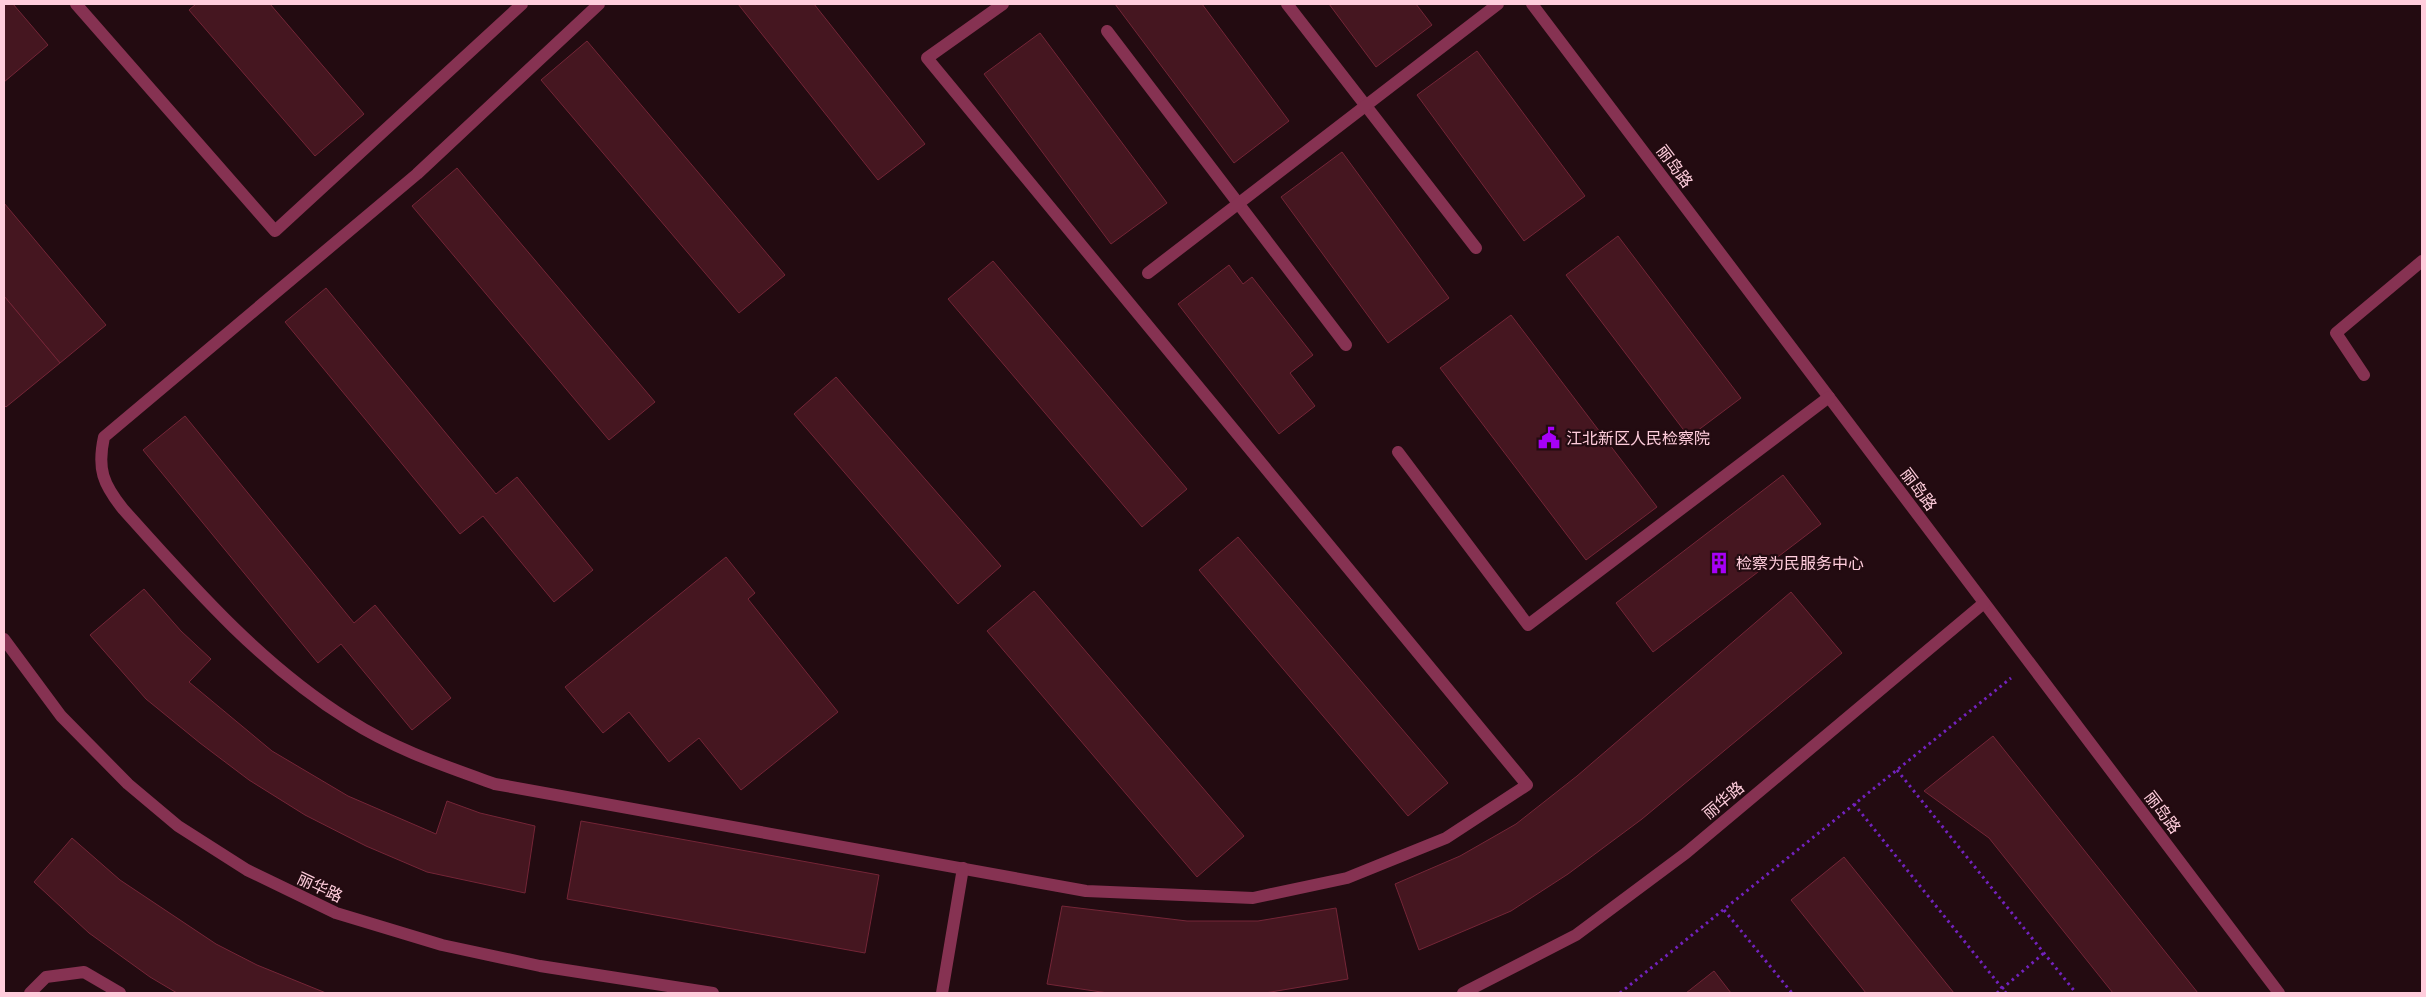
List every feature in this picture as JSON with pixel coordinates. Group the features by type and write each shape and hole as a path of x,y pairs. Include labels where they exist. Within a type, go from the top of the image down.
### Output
{"street":[{"path":"76,4 275,231 522,4"},
{"path":"599,4 417,174 104,437 101,453 101,472 108,490 123,509 233,628 294,680 350,721 420,757 495,784 1086,891 1253,898 1347,878 1446,838 1527,785 928,58 1003,4"},
{"path":"1287,4 1476,248"},
{"path":"1148,273 1498,4"},
{"name":"丽岛路","path":"1532,4 2280,993"},
{"path":"1107,31 1346,345"},
{"path":"2364,375 2336,334 2422,261"},
{"path":"1398,452 1528,625 1829,396"},
{"name":"丽华路","path":"1463,993 1576,935 1686,853 1984,603"},
{"name":"丽华路","path":"4,639 61,716 128,784 178,826 246,870 336,913 442,945 540,966 713,993"},
{"path":"942,993 963,868"},
{"path":"30,993 46,977 84,972 120,993"}],"path":[{"path":"1620,993 2030,663"},
{"path":"1897,770 2076,993"},
{"path":"1854,804 2006,993"},
{"path":"1724,910 1792,993"},
{"path":"1998,993 2044,953"}],"building":[{"path":"4,4 13,4 48,45 4,82"},
{"path":"196,4 270,4 364,114 315,156 189,10"},
{"path":"738,4 814,4 925,144 878,180"},
{"path":"1115,4 1202,4 1289,121 1234,163"},
{"path":"1329,4 1416,4 1432,25 1376,67"},
{"path":"1040,33 1167,203 1111,244 984,74"},
{"path":"587,41 785,275 739,313 541,80"},
{"path":"1477,51 1585,196 1524,241 1417,95"},
{"path":"1342,152 1449,298 1388,343 1281,197"},
{"path":"457,168 655,402 609,440 412,206"},
{"path":"4,203 106,325 60,363 4,296"},
{"path":"1618,236 1741,398 1689,437 1566,275"},
{"path":"993,261 1187,489 1142,527 948,299"},
{"path":"1229,265 1243,284 1252,277 1313,355 1290,373 1315,406 1279,434 1178,304"},
{"path":"326,288 496,494 517,477 593,570 554,602 483,516 460,534 285,322"},
{"path":"4,296 60,363 6,407 4,405"},
{"name":"江北新区人民检察院","path":"1511,315 1657,507 1586,560 1440,368"},
{"path":"836,377 1001,566 958,604 794,414"},
{"path":"185,416 354,623 375,605 451,698 412,730 341,644 318,663 143,450"},
{"name":"检察为民服务中心","path":"1783,475 1821,524 1653,652 1616,603"},
{"path":"1238,537 1448,783 1408,816 1199,570"},
{"path":"726,557 755,593 748,599 838,712 741,790 699,738 669,762 629,712 603,733 565,687"},
{"path":"144,589 181,631 211,659 189,682 272,751 348,796 436,834 447,801 480,813 535,826 525,893 427,872 366,846 305,815 249,780 200,743 146,699 90,635"},
{"path":"1034,591 1244,836 1197,877 987,631"},
{"path":"1791,592 1842,653 1642,819 1568,874 1511,911 1419,950 1395,884 1460,856 1516,824 1577,776"},
{"path":"1993,736 2198,993 2113,993 1989,838 1924,791"},
{"path":"581,821 879,875 865,953 567,899"},
{"path":"72,838 120,880 216,944 257,965 326,993 177,993 150,977 89,933 34,882"},
{"path":"1844,857 1954,993 1866,993 1791,900"},
{"path":"1062,906 1187,921 1258,921 1336,908 1348,979 1265,993 1108,993 1047,984"},
{"path":"1714,971 1731,993 1686,993"}],"place":[{"name":"江北新区人民检察院","path":"1549,438"},
{"name":"检察为民服务中心","path":"1719,563"}]}
